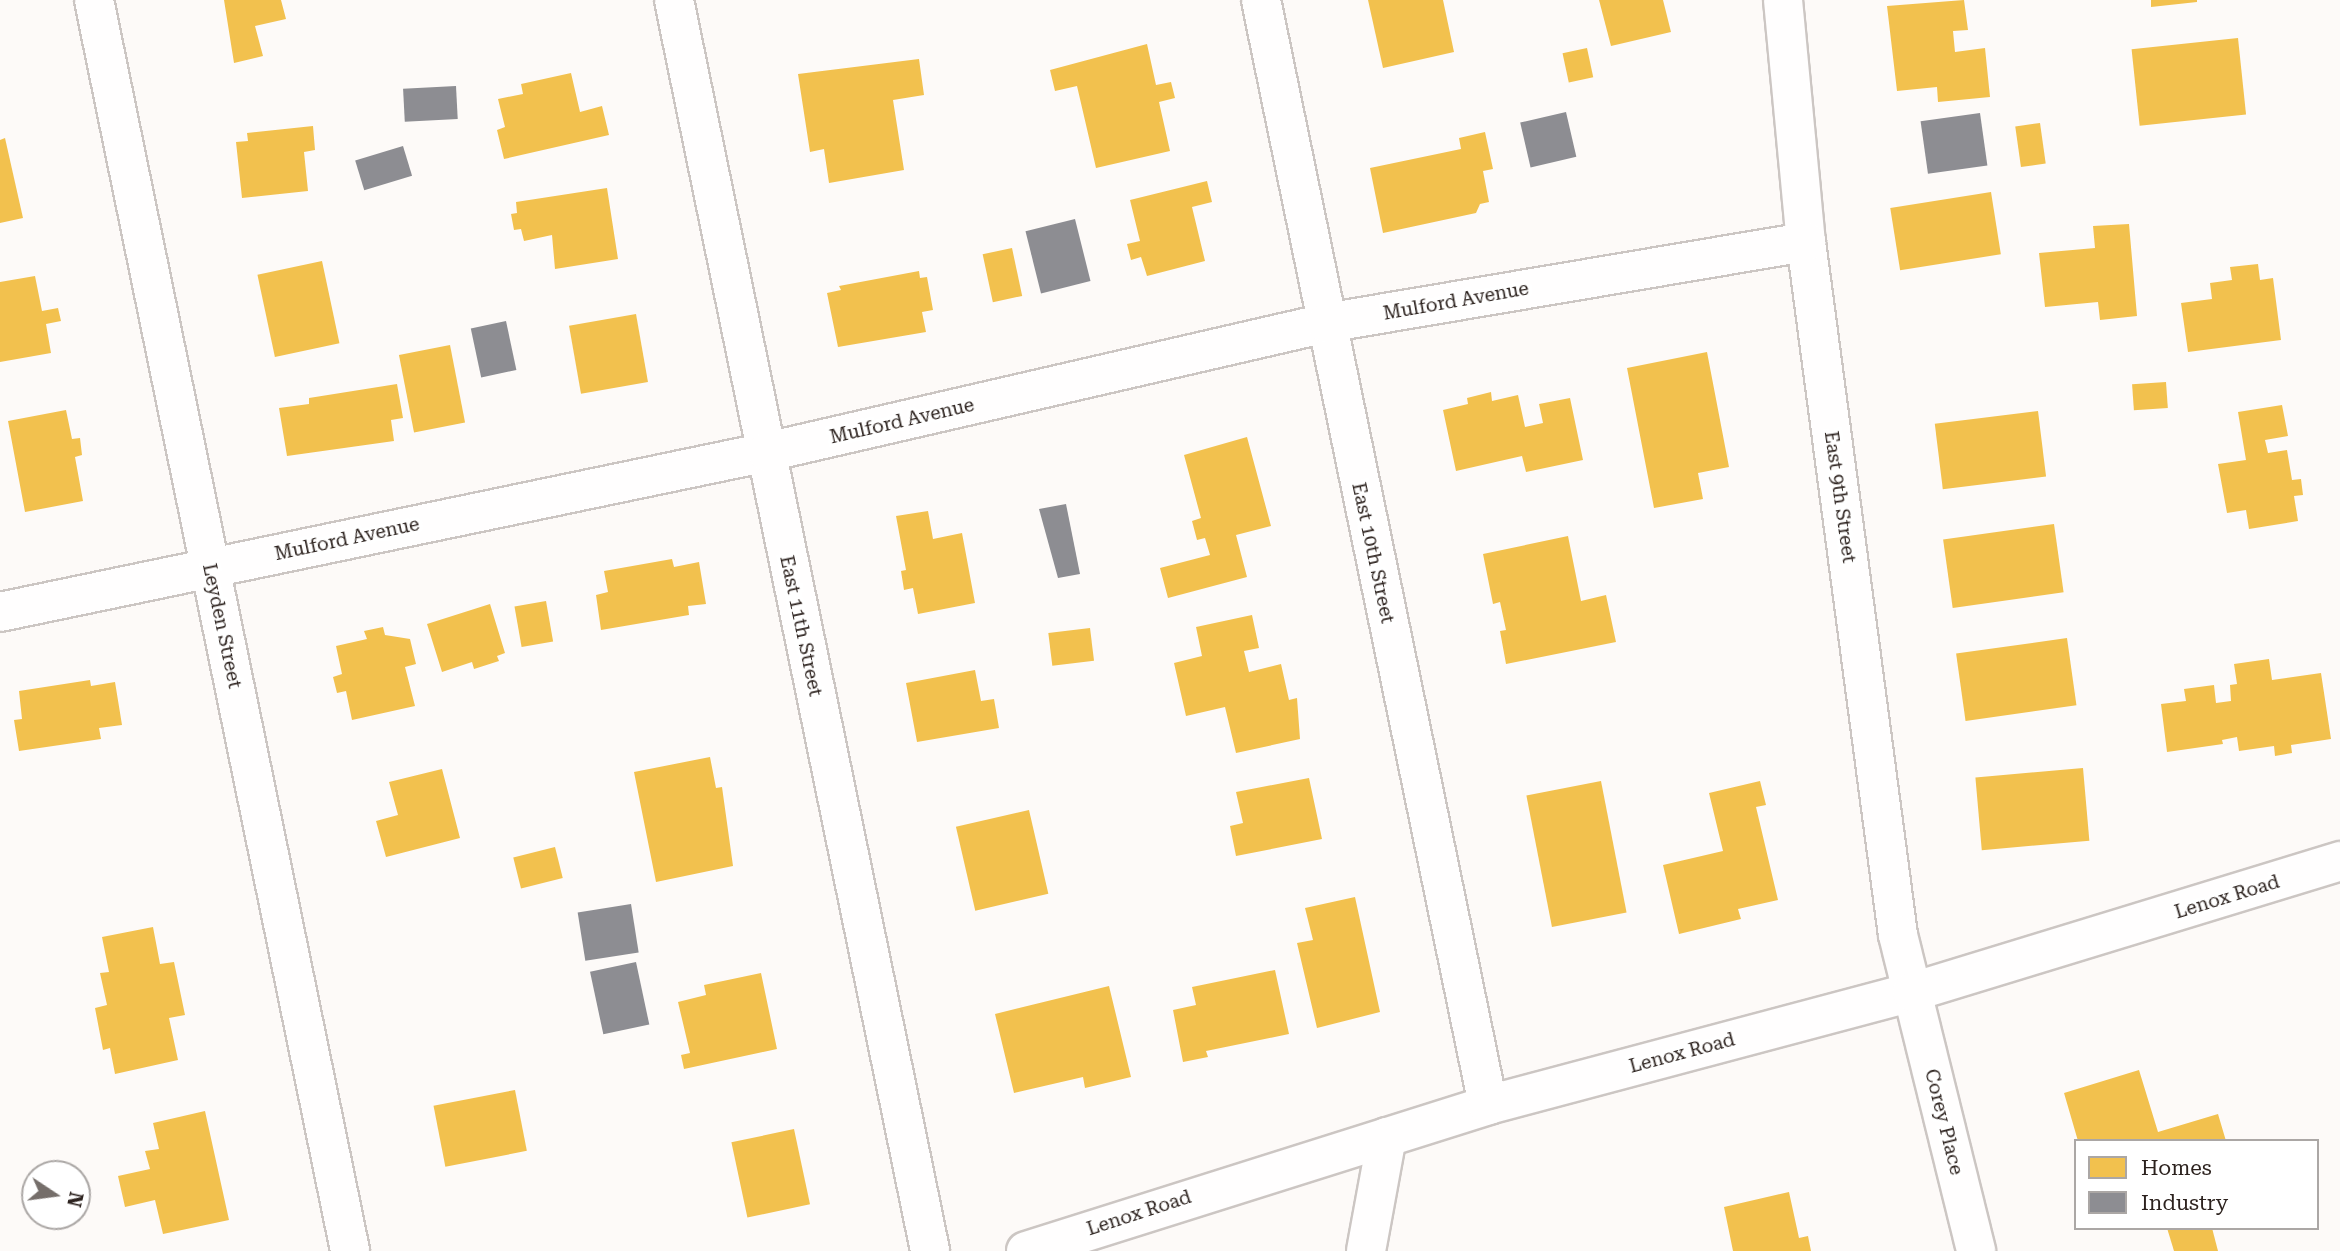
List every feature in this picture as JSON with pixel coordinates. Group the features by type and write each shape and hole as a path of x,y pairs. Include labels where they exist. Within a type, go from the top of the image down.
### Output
{"street":[{"name":"Leyden Street","path":"94,0 350,1251"},
{"name":"East 11th Street","path":"674,0 930,1251"},
{"name":"East 10th Street","path":"1261,0 1488,1105"},
{"name":"East 9th Street","path":"1783,0 1806,242 1898,935 1912,992"},
{"name":"Mulford Avenue","path":"0,612 767,452 1326,323 1806,242"},
{"name":"Lenox Road","path":"1026,1251 1488,1105 1912,992 2340,861"},
{"name":"Corey Place","path":"1912,992 1976,1251"},
{"path":"1366,1251 1387,1137"}],"building: Homes":[{"path":"224,0 281,0 286,19 255,26 263,56 234,63"},
{"path":"1368,0 1443,0 1454,52 1383,68"},
{"path":"1599,0 1663,0 1671,32 1611,46"},
{"path":"1964,0 1968,30 1953,31 1955,52 1985,48 1990,97 1938,102 1937,87 1897,91 1887,6"},
{"path":"2151,0 2197,0 2197,2 2151,7"},
{"path":"2238,38 2246,115 2140,126 2132,49"},
{"path":"1147,44 1156,85 1171,82 1175,98 1159,102 1170,151 1096,168 1077,86 1055,91 1050,70"},
{"path":"1587,48 1593,77 1569,83 1563,53"},
{"path":"919,59 924,95 893,100 904,170 829,183 824,149 810,152 798,74"},
{"path":"571,73 580,112 602,106 609,135 504,159 497,130 505,127 498,99 523,94 521,84"},
{"path":"2040,123 2046,164 2021,167 2015,126"},
{"path":"313,126 315,150 304,152 308,191 242,198 236,142 248,141 247,133"},
{"path":"1485,132 1493,169 1483,171 1489,202 1480,204 1476,213 1383,233 1370,168 1461,149 1459,138"},
{"path":"5,138 23,218 0,223 0,140"},
{"path":"1207,181 1212,202 1192,207 1205,261 1147,276 1141,257 1131,260 1127,244 1140,241 1130,200"},
{"path":"607,188 618,259 555,269 552,235 524,241 521,229 514,230 511,214 517,213 516,202"},
{"path":"1991,192 2001,254 1900,270 1890,208"},
{"path":"2129,224 2137,316 2100,320 2098,302 2045,307 2039,253 2095,248 2093,226"},
{"path":"1012,248 1022,296 993,302 983,254"},
{"path":"322,261 339,343 275,357 257,275"},
{"path":"2258,264 2260,280 2273,278 2281,340 2188,352 2181,303 2212,299 2210,283 2232,280 2230,267"},
{"path":"919,271 920,278 927,277 933,310 922,312 926,332 838,347 827,293 841,290 839,286"},
{"path":"35,276 42,311 58,308 61,321 46,324 51,353 0,362 0,282"},
{"path":"636,314 648,382 581,394 569,326"},
{"path":"450,345 465,423 414,432 399,355"},
{"path":"1707,352 1729,467 1698,473 1703,499 1654,508 1627,368"},
{"path":"2166,382 2168,408 2134,410 2132,384"},
{"path":"397,384 403,418 391,420 394,441 287,456 279,408 309,404 309,398"},
{"path":"1491,392 1492,401 1518,395 1525,427 1543,423 1539,404 1570,398 1583,460 1526,472 1522,456 1456,471 1443,410 1468,404 1467,398"},
{"path":"2282,405 2288,436 2265,440 2268,453 2287,450 2292,480 2301,479 2303,495 2294,496 2298,521 2249,529 2246,510 2227,513 2218,464 2246,460 2238,412"},
{"path":"66,410 72,439 80,438 82,455 75,457 83,501 25,512 8,421"},
{"path":"2038,411 2046,477 1943,489 1935,424"},
{"path":"1247,437 1271,526 1236,535 1247,577 1168,598 1160,568 1210,555 1205,538 1197,540 1192,521 1201,518 1184,455"},
{"path":"928,511 933,539 962,533 975,603 918,614 913,588 904,590 901,571 906,570 896,516"},
{"path":"2054,524 2064,592 1953,608 1943,540"},
{"path":"1568,536 1581,601 1606,595 1616,642 1506,664 1500,631 1506,630 1500,602 1493,604 1483,554"},
{"path":"672,559 674,567 699,562 706,604 688,606 689,615 601,630 596,595 608,592 604,571"},
{"path":"546,601 553,641 522,647 514,607"},
{"path":"490,604 505,653 497,656 499,661 474,669 472,662 442,672 427,624"},
{"path":"1252,615 1259,648 1244,651 1249,672 1281,664 1289,700 1297,698 1300,739 1236,753 1225,707 1186,716 1174,663 1202,656 1196,627"},
{"path":"383,627 385,635 410,639 416,664 405,667 415,706 352,720 346,691 337,693 333,677 342,674 336,646 367,639 364,631"},
{"path":"1090,628 1094,661 1052,666 1048,633"},
{"path":"2067,638 2076,705 1966,721 1956,654"},
{"path":"2269,659 2272,680 2321,673 2331,739 2291,745 2292,753 2275,756 2274,746 2239,751 2237,737 2222,740 2223,744 2167,752 2161,704 2186,701 2184,689 2214,685 2216,703 2231,701 2230,685 2237,684 2234,664"},
{"path":"975,670 981,701 994,699 999,728 917,742 906,683"},
{"path":"90,680 91,686 115,682 122,725 99,728 101,739 19,751 14,720 22,719 19,691"},
{"path":"710,757 716,788 722,787 733,866 656,882 634,772"},
{"path":"2083,768 2089,841 1982,850 1975,777"},
{"path":"442,769 460,838 386,857 376,821 398,815 389,782"},
{"path":"1309,778 1322,839 1236,856 1230,826 1243,823 1236,792"},
{"path":"1601,781 1627,913 1552,927 1526,796"},
{"path":"1760,781 1766,805 1756,807 1778,900 1738,909 1741,919 1679,934 1663,865 1723,851 1709,793"},
{"path":"1029,810 1048,894 975,911 956,827"},
{"path":"555,847 563,878 521,888 513,857"},
{"path":"1355,897 1380,1012 1317,1028 1297,943 1313,940 1305,908"},
{"path":"153,927 160,964 174,962 185,1015 169,1018 178,1060 115,1074 110,1048 103,1050 95,1008 107,1005 100,973 109,972 102,937"},
{"path":"1275,970 1289,1034 1206,1051 1208,1057 1183,1062 1173,1010 1196,1005 1192,987"},
{"path":"761,973 777,1049 684,1069 681,1055 690,1053 678,1002 706,995 704,985"},
{"path":"1109,986 1131,1077 1085,1088 1083,1077 1014,1093 995,1014"},
{"path":"2139,1070 2158,1132 2218,1114 2225,1139 2077,1139 2064,1093"},
{"path":"515,1090 527,1151 445,1167 434,1106"},
{"path":"205,1111 229,1220 163,1234 155,1200 125,1207 118,1176 150,1169 145,1151 159,1149 153,1123"},
{"path":"794,1129 810,1204 747,1218 731,1142"},
{"path":"1789,1192 1799,1238 1808,1236 1811,1251 1733,1251 1724,1207"},
{"path":"2168,1230 2213,1230 2218,1251 2174,1251"}],"building: Industry":[{"path":"456,86 458,119 405,122 403,89"},
{"path":"1566,112 1576,157 1531,167 1520,123"},
{"path":"1980,113 1987,165 1928,174 1921,121"},
{"path":"403,146 412,176 364,190 355,161"},
{"path":"1075,219 1090,281 1041,293 1026,231"},
{"path":"506,321 516,370 481,377 471,328"},
{"path":"1066,504 1080,574 1058,578 1039,509"},
{"path":"631,904 639,952 585,961 578,912"},
{"path":"636,962 649,1025 603,1034 590,972"}]}
